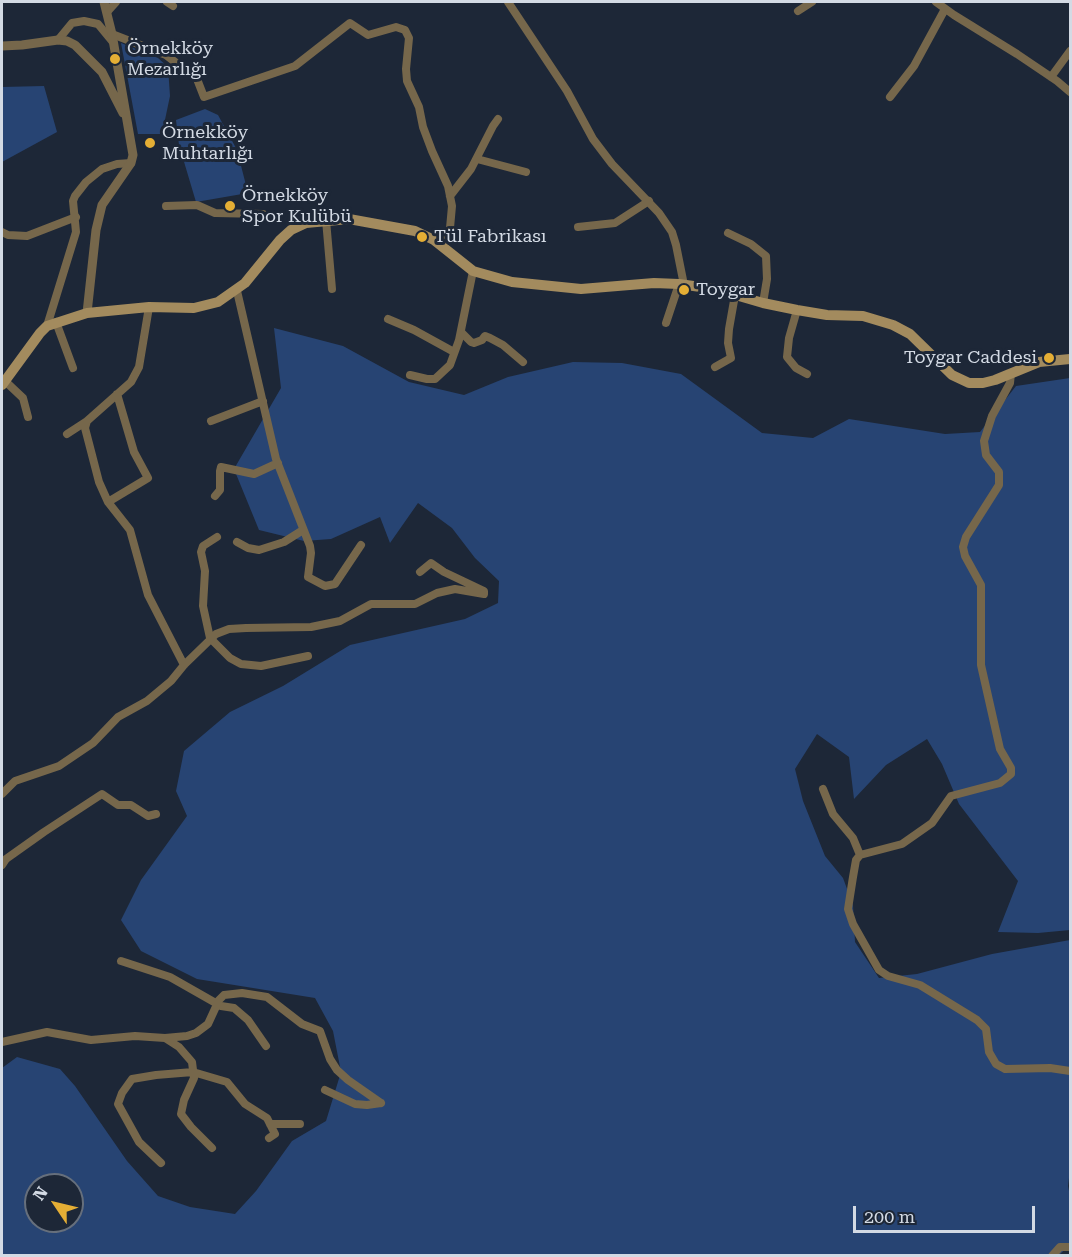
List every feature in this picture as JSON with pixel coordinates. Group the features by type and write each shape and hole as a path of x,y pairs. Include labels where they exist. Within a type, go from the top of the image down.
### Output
{"main road":[{"path":"3,383 40,333 52,324 87,313 149,307 201,307 218,302 237,291 285,234 301,225 326,220 349,219 416,231 434,240 473,271 512,282 581,289 654,283 681,285 715,290 797,310 827,315 863,316 893,325 919,341 952,375 964,381 983,383 1039,362 1071,359"}],"street":[{"path":"87,313 96,230 102,205 131,163 133,155 112,34 104,2"},
{"path":"107,12 116,2"},
{"path":"508,2 567,91 594,139 612,164 649,201 672,232 681,285 666,323"},
{"path":"798,11 812,2"},
{"path":"936,2 1071,92"},
{"path":"890,97 914,66 945,9"},
{"path":"58,40 72,23 93,22 103,28 114,45"},
{"path":"112,34 166,55 197,79 204,98 295,66 350,23 368,35 396,27 405,30 409,38 407,81 419,107 423,127 448,186 452,206 450,228 442,238 434,240"},
{"path":"2,46 58,40 68,41 75,45 102,72 126,118"},
{"path":"1051,77 1071,51"},
{"path":"450,196 477,159 498,119"},
{"path":"477,159 526,172"},
{"path":"73,368 52,324 76,232 73,201 86,182 102,170 117,164 131,163"},
{"path":"578,227 615,223 649,201"},
{"path":"166,206 197,205 215,213 263,213"},
{"path":"2,232 8,235 27,236 76,217"},
{"path":"326,220 332,289"},
{"path":"728,232 760,249 766,256 767,279 763,303"},
{"path":"410,375 435,379 450,365 461,332 473,271"},
{"path":"237,291 278,463 311,553 308,577 325,586 335,584 361,545"},
{"path":"714,367 731,358 728,343 735,295"},
{"path":"67,434 87,421 131,382 139,367 149,307"},
{"path":"797,310 789,338 787,357 796,368 807,374"},
{"path":"388,319 454,352"},
{"path":"461,332 474,343 485,336 490,338 503,345 523,362"},
{"path":"860,855 902,844 932,823 951,796 1000,783 1011,774 1011,768 999,746 981,665 981,585 965,556 963,547 966,537 999,485 999,472 986,455 984,441 992,416 1010,383 1011,373"},
{"path":"3,383 22,398 28,417"},
{"path":"108,502 148,478 134,452 117,394"},
{"path":"211,421 263,400"},
{"path":"87,421 86,428 99,482 108,502 130,530 148,594 184,665"},
{"path":"215,496 220,490 221,467 254,474 278,463"},
{"path":"237,542 241,546 259,550 284,542 303,530"},
{"path":"217,537 203,546 201,552 205,571 203,606 210,638 230,658 241,664 261,666 308,656"},
{"path":"2,794 15,781 58,766 93,743 118,717 147,701 171,681 210,638 229,629 311,627 340,621 371,604 415,604 437,593 455,589 484,594 484,591 444,572 431,563 420,572"},
{"path":"823,789 833,814 853,838 860,855 854,870 848,909 853,924 879,970 888,976 920,985 977,1020 988,1034 990,1057 1001,1067 1071,1071"},
{"path":"2,865 6,859 44,832 102,794 118,805 131,805 148,816 156,814"},
{"path":"121,961 170,977 217,1004 234,1008 243,1014 266,1046"},
{"path":"2,1042 47,1032 91,1040 135,1036 165,1038 188,1036 208,1024 224,995 242,993 260,995 274,1000 302,1024 320,1031 330,1059 337,1070 381,1103 355,1104 325,1090"},
{"path":"165,1038 186,1054 192,1062 194,1077 184,1100 181,1114 212,1148"},
{"path":"161,1162 139,1142 118,1104 122,1093 132,1079 194,1072 226,1082 236,1096 267,1118 275,1134 269,1138"},
{"path":"270,1124 300,1124"},
{"path":"1052,1256 1060,1247 1071,1247"}],"shaded area":[{"path":"121,43 158,58 168,67 170,96 162,134 138,134"},
{"path":"44,86 57,132 2,162 2,87"},
{"path":"205,109 218,115 237,150 248,193 196,202 179,145 176,120"},
{"path":"274,328 343,346 409,382 464,395 508,377 573,362 622,363 681,374 762,433 813,438 849,419 945,434 980,432 1016,386 1070,378 1070,930 1038,933 998,932 1018,881 959,804 942,764 927,739 886,765 854,799 849,757 817,734 795,769 803,801 825,856 843,878 853,905 855,942 879,978 917,974 992,954 1070,940 1070,1170 1068,1186 1070,1245 1059,1255 2,1255 2,1068 17,1057 60,1069 75,1086 127,1161 158,1196 190,1207 235,1214 256,1191 292,1141 326,1121 341,1072 333,1031 315,998 197,979 141,951 121,920 141,880 187,816 176,791 184,751 230,712 283,686 350,645 465,619 498,603 499,581 475,558 452,528 418,503 390,543 380,517 331,539 304,541 259,530 234,469 281,388"}],"place":[{"name":"Örnekköy Mezarlığı","path":"115,59"},
{"name":"Örnekköy Muhtarlığı","path":"150,143"},
{"name":"Örnekköy Spor Kulübü","path":"230,206"},
{"name":"Tül Fabrikası","path":"422,237"},
{"name":"Toygar","path":"684,290"},
{"name":"Toygar Caddesi","path":"1049,358"}]}
